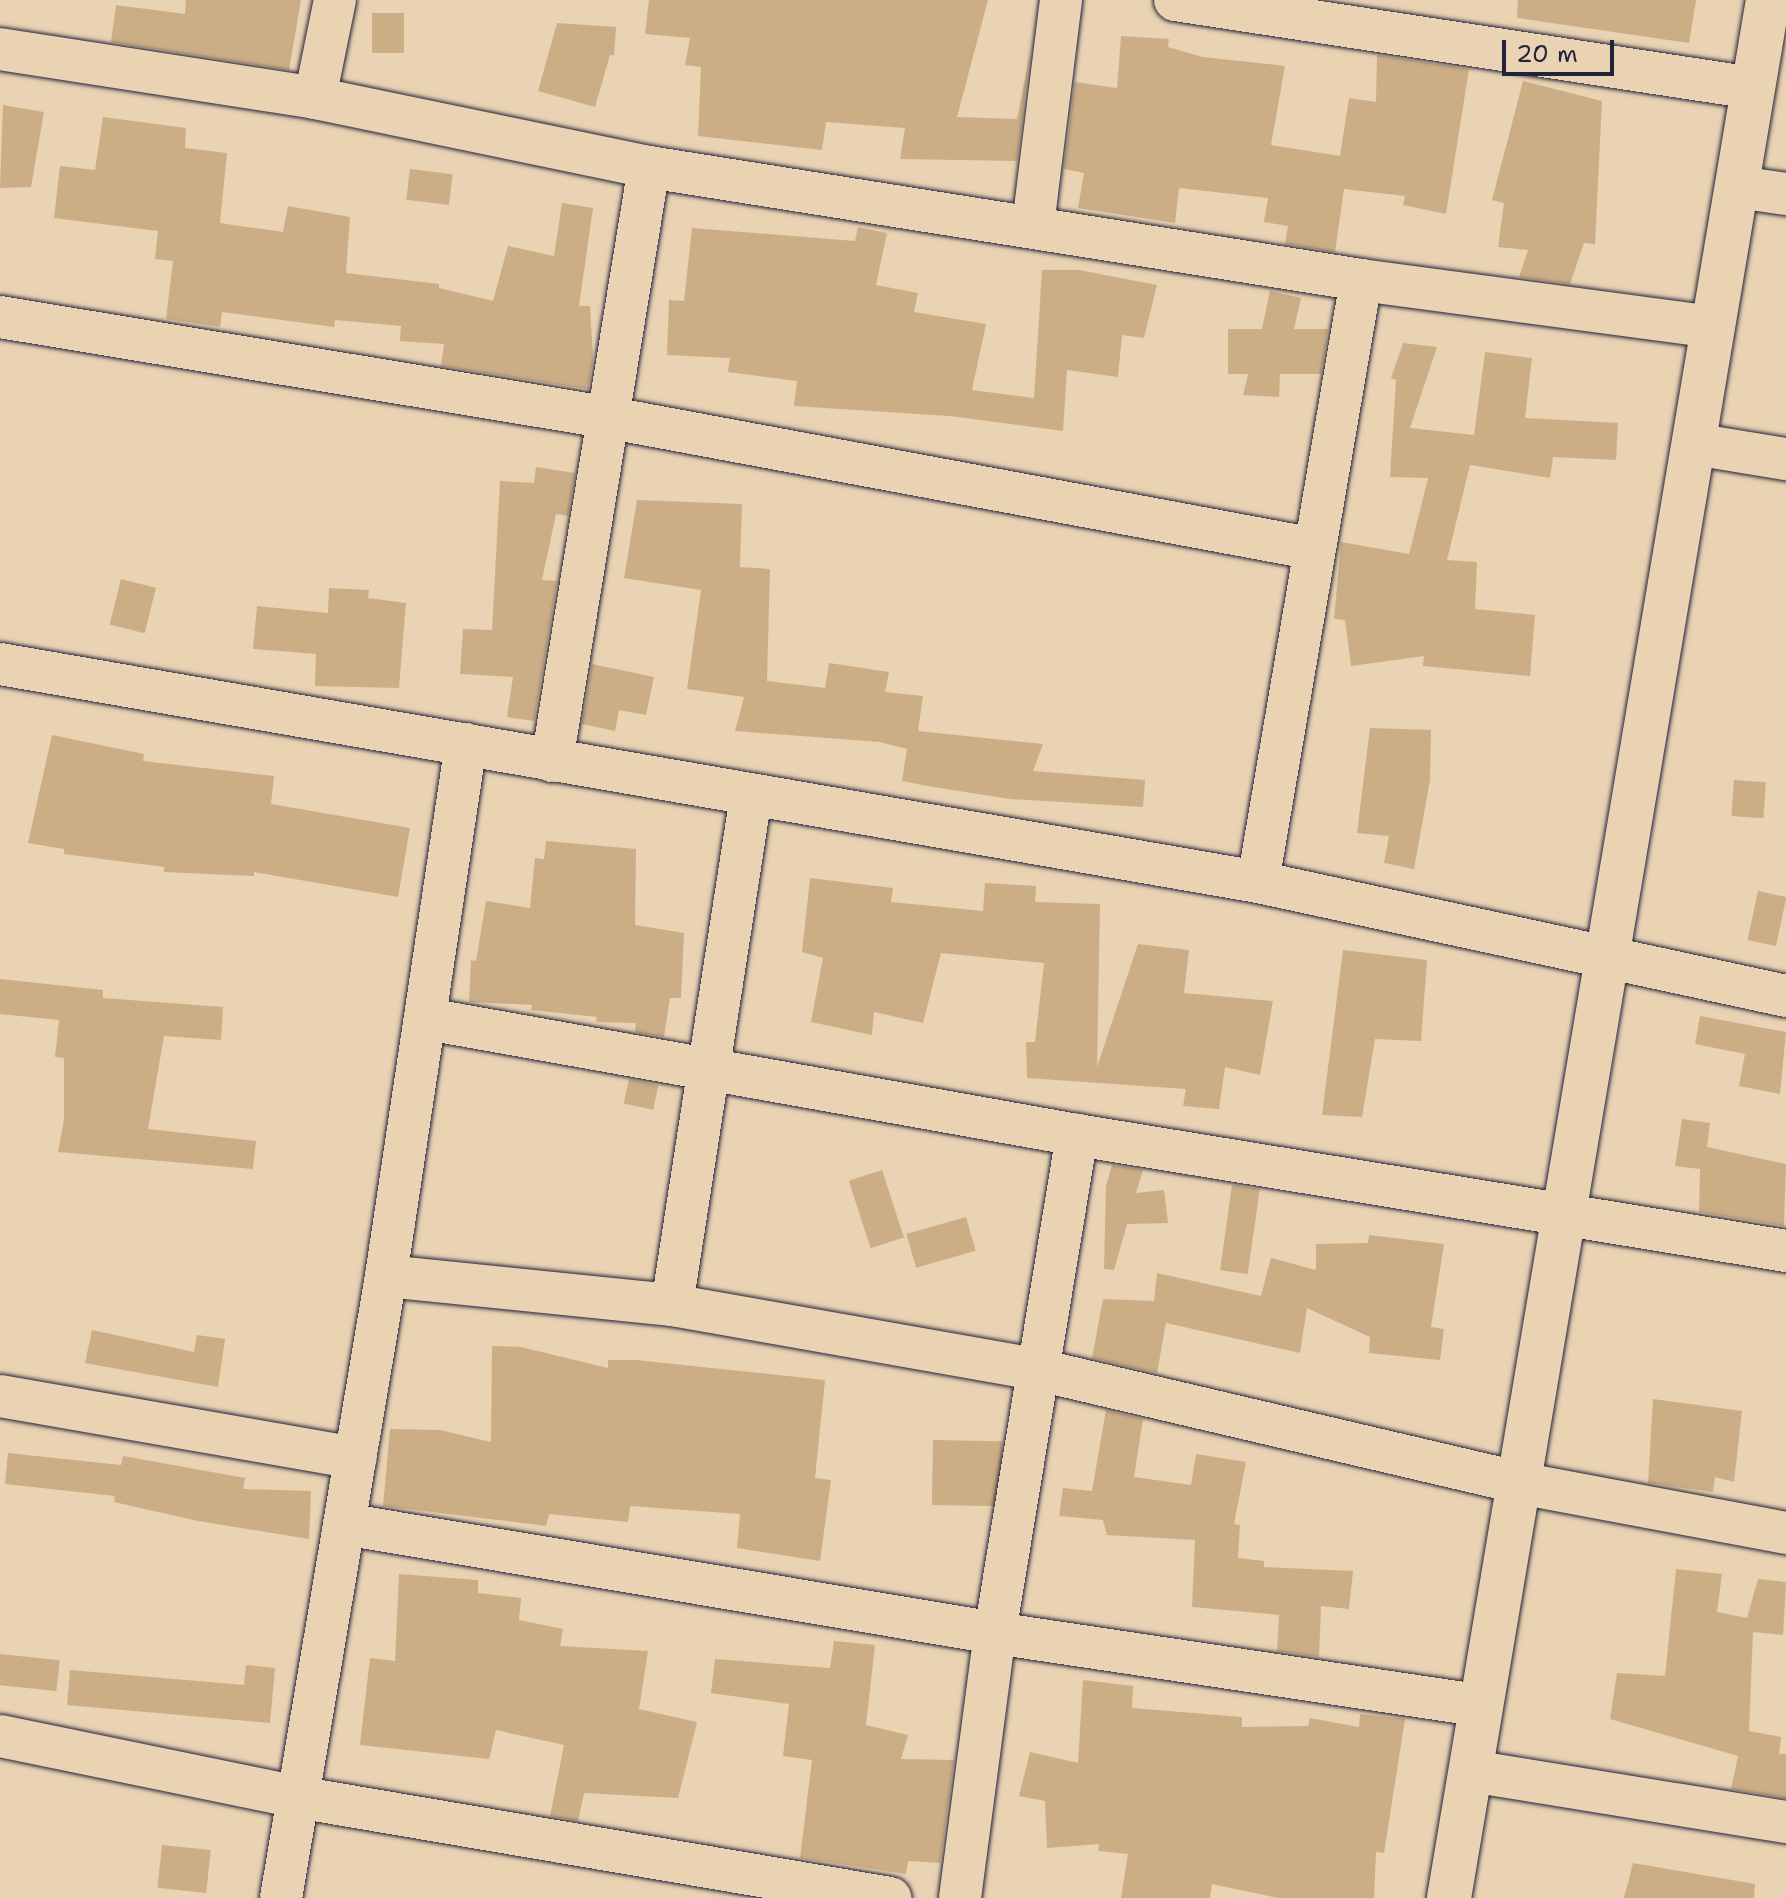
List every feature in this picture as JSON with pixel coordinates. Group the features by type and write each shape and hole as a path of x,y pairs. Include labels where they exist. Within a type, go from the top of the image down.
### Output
{"street":[{"path":"315,98 335,0"},
{"path":"1033,225 1061,0"},
{"path":"1175,0 1753,88"},
{"path":"1449,1898 1768,0"},
{"path":"0,49 315,98 649,167 1033,225 1361,280 1713,327"},
{"path":"552,761 611,418 649,167"},
{"path":"1737,187 1786,194"},
{"path":"1258,882 1361,280"},
{"path":"0,317 611,418 1315,549"},
{"path":"1694,444 1786,459"},
{"path":"0,664 1258,882 1786,996"},
{"path":"281,1898 386,1276 466,744"},
{"path":"672,1305 751,796"},
{"path":"427,1019 1077,1135 1786,1251"},
{"path":"960,1898 995,1633 1077,1135"},
{"path":"386,1276 672,1305 1039,1370 1519,1483 1786,1533"},
{"path":"0,1396 356,1458"},
{"path":"344,1524 995,1633 1482,1706"},
{"path":"0,1736 742,1887 890,1898"},
{"path":"1471,1771 1786,1822"}],"building":[{"path":"186,0 301,0 289,70 111,42 116,5 185,14"},
{"path":"649,0 988,0 957,117 1017,119 1030,53 1017,161 900,159 905,128 826,122 822,150 698,136 701,67 685,65 690,38 645,34"},
{"path":"1518,0 1696,0 1689,43 1517,18"},
{"path":"372,13 404,13 404,53 372,53"},
{"path":"557,23 616,27 614,55 610,55 595,107 538,91"},
{"path":"1121,36 1169,39 1168,47 1203,57 1285,66 1271,145 1340,156 1349,98 1376,102 1377,55 1469,69 1446,214 1403,205 1405,196 1344,189 1335,252 1285,244 1288,226 1264,222 1268,198 1179,188 1175,223 1078,208 1084,173 1064,169 1075,82 1117,88"},
{"path":"1523,81 1602,101 1595,244 1584,243 1570,284 1519,277 1528,250 1498,247 1504,203 1492,200"},
{"path":"3,105 44,112 31,187 0,188"},
{"path":"103,117 186,128 185,148 227,153 220,223 283,232 288,206 350,217 346,273 439,284 439,288 493,301 508,246 554,256 562,203 593,208 579,306 590,306 593,360 588,389 441,366 444,344 400,341 401,326 335,320 334,327 222,312 220,327 166,319 173,261 155,259 158,231 54,218 60,166 95,170"},
{"path":"410,169 453,174 449,205 406,200"},
{"path":"858,227 887,233 876,285 918,293 914,312 986,324 972,390 1034,398 1042,270 1079,270 1157,285 1144,338 1122,335 1118,377 1067,370 1063,431 949,416 794,406 797,381 728,372 730,358 667,355 669,300 684,301 692,228 855,241"},
{"path":"1270,291 1301,298 1294,329 1328,329 1321,374 1280,374 1279,397 1243,395 1248,374 1228,374 1228,329 1262,329"},
{"path":"1403,343 1437,347 1410,428 1474,435 1485,352 1532,358 1525,418 1618,423 1616,460 1553,457 1550,478 1470,465 1447,560 1477,562 1475,609 1535,615 1530,676 1423,666 1424,656 1351,666 1345,620 1334,619 1341,542 1409,554 1428,478 1390,477 1396,380 1391,378"},
{"path":"536,467 575,473 568,516 556,514 542,580 557,581 534,721 507,717 513,677 460,674 463,629 492,630 500,481 534,483"},
{"path":"637,500 742,504 740,567 770,569 767,681 825,688 829,663 889,672 885,692 923,696 918,731 1043,744 1033,771 1145,780 1143,807 1010,799 927,786 902,781 907,749 880,742 735,731 744,697 687,689 701,590 624,578"},
{"path":"121,579 156,588 145,633 110,625"},
{"path":"329,588 369,590 368,598 406,603 399,688 315,686 316,654 253,649 257,606 328,613"},
{"path":"592,664 654,677 646,715 619,710 615,731 582,724"},
{"path":"1370,728 1431,730 1430,780 1414,869 1384,863 1389,836 1357,833"},
{"path":"52,735 144,754 143,761 274,776 271,804 410,828 398,897 254,872 254,876 164,872 164,867 64,854 64,849 28,843"},
{"path":"1734,780 1766,782 1763,818 1731,816"},
{"path":"546,841 636,849 635,925 684,933 681,998 670,998 664,1037 635,1032 636,1023 596,1022 597,1017 531,1010 532,1005 469,1002 471,960 476,961 486,901 530,908 535,858 544,859"},
{"path":"810,878 893,888 891,902 983,911 985,883 1036,886 1035,902 1100,904 1097,1067 1138,944 1189,950 1184,993 1273,1001 1260,1075 1225,1067 1219,1109 1183,1106 1186,1089 1027,1078 1026,1042 1035,1042 1044,963 941,953 923,1023 874,1012 872,1035 811,1022 823,958 802,952"},
{"path":"1758,891 1786,897 1776,946 1748,940"},
{"path":"1343,950 1427,960 1421,1041 1375,1039 1362,1117 1322,1115"},
{"path":"0,979 103,990 103,998 223,1007 221,1040 164,1036 148,1129 256,1141 253,1169 58,1152 64,1119 64,1058 55,1057 59,1020 0,1014"},
{"path":"1700,1016 1786,1032 1780,1094 1739,1086 1745,1054 1695,1044"},
{"path":"629,1079 658,1085 653,1110 624,1103"},
{"path":"1682,1119 1710,1123 1707,1147 1786,1164 1784,1226 1699,1212 1700,1169 1675,1166"},
{"path":"1112,1165 1143,1170 1136,1193 1164,1190 1168,1223 1127,1224 1114,1270 1104,1269 1106,1186"},
{"path":"882,1170 904,1238 871,1248 849,1181"},
{"path":"1232,1185 1260,1189 1248,1274 1220,1270"},
{"path":"966,1217 976,1251 916,1268 906,1234"},
{"path":"1369,1235 1444,1244 1431,1327 1444,1329 1440,1360 1369,1353 1370,1337 1307,1308 1300,1353 1166,1323 1157,1373 1092,1358 1103,1299 1154,1301 1157,1273 1261,1296 1271,1258 1316,1270 1316,1244 1368,1243"},
{"path":"92,1330 194,1352 197,1335 225,1339 218,1387 85,1363"},
{"path":"492,1346 521,1347 608,1368 608,1360 636,1360 825,1380 815,1478 831,1480 820,1561 737,1548 740,1514 630,1506 628,1522 549,1514 546,1526 383,1506 390,1429 440,1430 491,1442"},
{"path":"1653,1399 1742,1411 1734,1482 1715,1477 1713,1492 1648,1483"},
{"path":"1106,1410 1143,1419 1134,1477 1191,1485 1196,1454 1246,1462 1234,1524 1240,1525 1238,1558 1264,1561 1264,1567 1353,1571 1349,1609 1321,1606 1319,1657 1277,1651 1279,1615 1192,1607 1195,1540 1107,1535 1103,1520 1059,1516 1063,1488 1092,1491"},
{"path":"933,1440 1002,1441 1001,1506 932,1505"},
{"path":"8,1453 121,1465 123,1456 245,1478 243,1489 311,1491 309,1539 198,1521 114,1502 115,1496 5,1484"},
{"path":"1676,1569 1722,1574 1717,1612 1747,1618 1758,1579 1786,1582 1783,1635 1753,1632 1749,1731 1781,1737 1779,1754 1786,1754 1786,1798 1731,1789 1738,1756 1610,1719 1617,1673 1665,1676"},
{"path":"399,1574 478,1580 478,1593 521,1598 519,1620 563,1629 560,1646 648,1651 639,1709 697,1722 678,1798 584,1793 578,1821 550,1816 564,1745 496,1730 489,1759 360,1745 370,1658 395,1661"},
{"path":"834,1641 875,1645 866,1725 908,1735 901,1759 954,1760 940,1863 908,1861 906,1874 800,1858 812,1760 783,1756 789,1704 711,1693 715,1659 830,1668"},
{"path":"0,1654 60,1660 56,1691 0,1685"},
{"path":"246,1665 275,1668 270,1723 67,1705 70,1670 244,1685"},
{"path":"1083,1680 1133,1686 1132,1708 1242,1717 1242,1727 1308,1726 1310,1718 1359,1727 1360,1714 1405,1719 1384,1853 1376,1852 1374,1898 1278,1898 1212,1884 1210,1898 1121,1898 1128,1854 1098,1851 1099,1844 1047,1848 1045,1801 1019,1796 1030,1752 1078,1763"},
{"path":"162,1845 211,1850 206,1893 158,1888"},
{"path":"1633,1863 1755,1884 1754,1898 1624,1898"}]}
